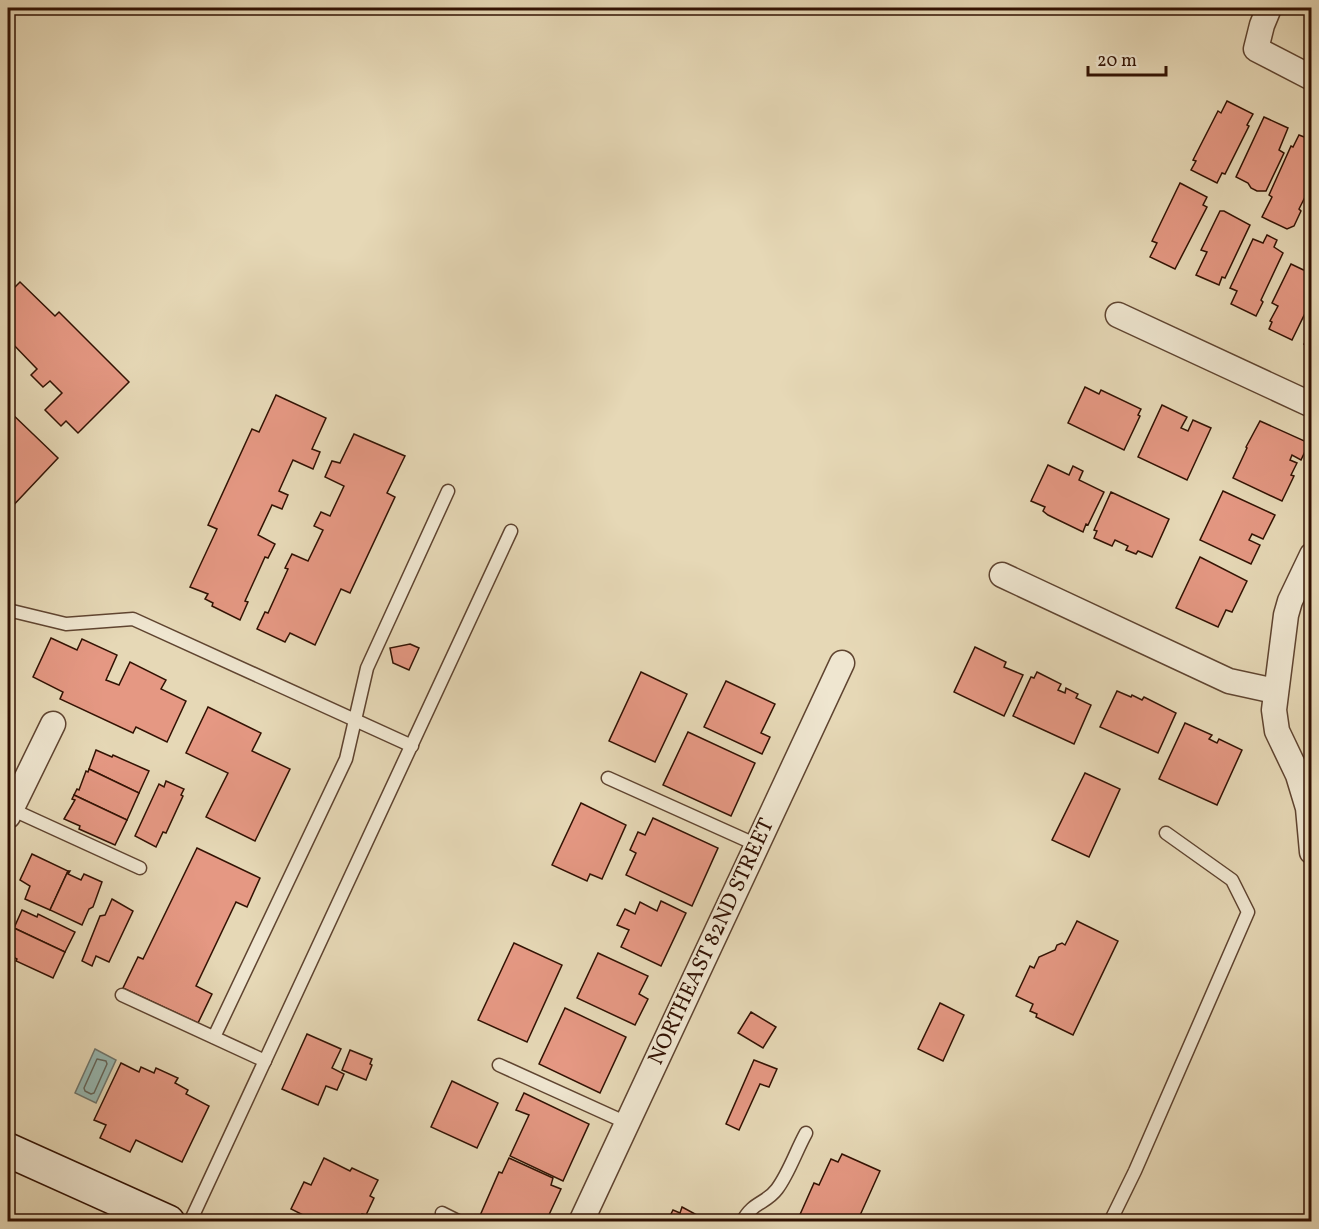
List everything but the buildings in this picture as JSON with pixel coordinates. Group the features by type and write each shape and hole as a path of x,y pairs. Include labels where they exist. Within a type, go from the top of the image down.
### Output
{"street":[{"path":"1269,8 1256,49 1271,59 1311,78"},
{"path":"1118,315 1311,405"},
{"path":"1311,555 1286,615 1274,710 1277,731 1298,775 1308,808 1311,852"},
{"path":"1002,575 1229,681 1275,691"},
{"name":"NORTHEAST 82ND STREET","path":"581,1221 842,663"},
{"path":"9,812 53,724"},
{"path":"8,1150 168,1221"}],"lane":[{"path":"214,1037 345,759 367,668 448,491"},
{"path":"190,1221 511,531"},
{"path":"8,610 66,624 133,619 412,746"},
{"path":"608,778 757,845"},
{"path":"9,812 140,868"},
{"path":"1110,1221 1135,1171 1248,912 1232,880 1166,833"},
{"path":"122,995 265,1061"},
{"path":"499,1065 627,1123"},
{"path":"742,1221 752,1206 765,1200 777,1190 806,1133"},
{"path":"442,1213 460,1221"}],"water":[{"path":"95,1049 116,1060 96,1103 75,1093"}]}
